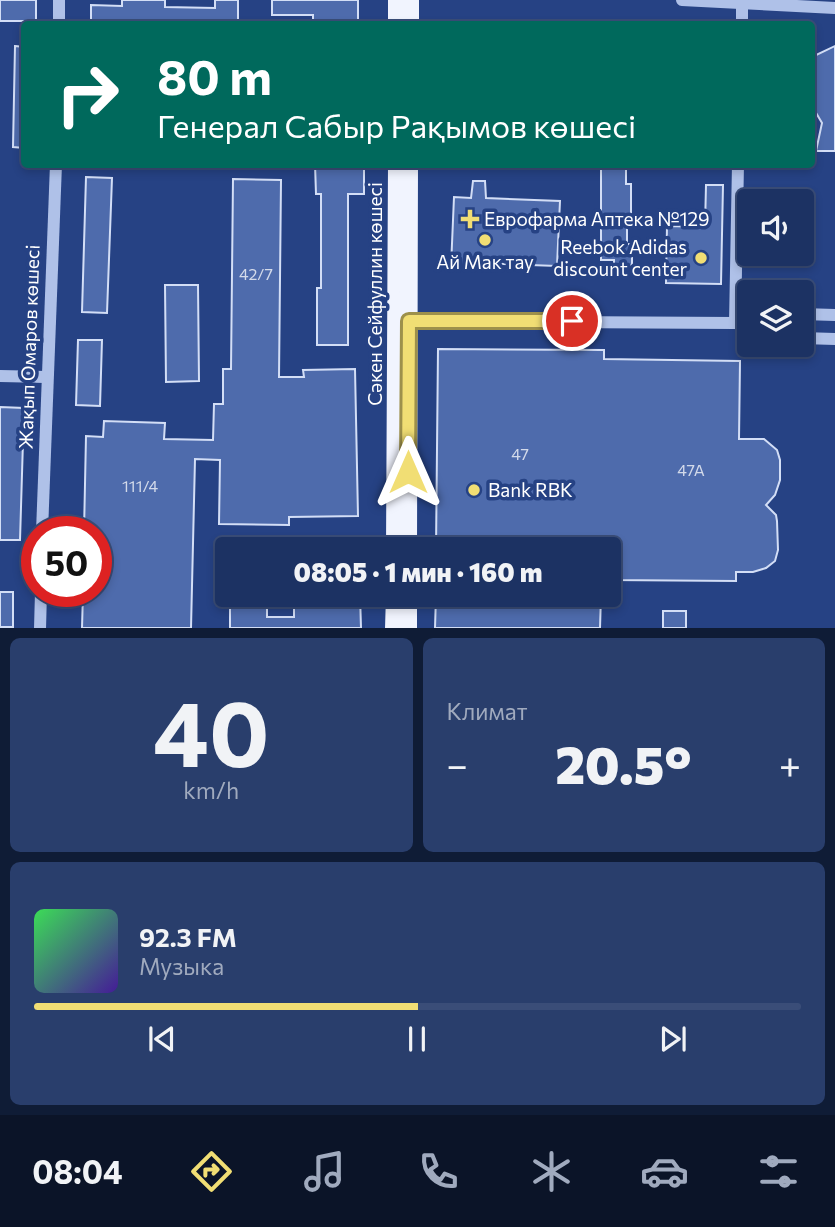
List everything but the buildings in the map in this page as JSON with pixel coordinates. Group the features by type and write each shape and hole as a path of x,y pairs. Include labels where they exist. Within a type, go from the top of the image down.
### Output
{"main road":[{"path":"397,0 397,21"},
{"path":"410,0 410,21"},
{"name":"Сәкен Сейфуллин көшесі","path":"397,168 408,537"},
{"name":"Сәкен Сейфуллин көшесі","path":"395,537 410,168"},
{"path":"394,628 395,607"},
{"path":"408,607 408,628"}],"street":[{"path":"59,0 59,21"},
{"path":"682,0 835,8"},
{"path":"742,2 742,21"},
{"name":"Жақып Омаров көшесі","path":"42,516 56,168"},
{"path":"403,321 735,323 738,168"},
{"path":"814,314 835,315"},
{"path":"814,339 835,340"},
{"path":"0,376 46,377"},
{"path":"40,628 41,607"}],"place":[{"name":"Еврофарма Аптека №129","path":"470,219"},
{"name":"Ай Мак тау","path":"485,240"},
{"name":"Reebok Adidas discount center","path":"701,258"},
{"name":"Bank RBK","path":"474,490"}],"route":[{"path":"408,472 409,321 572,321"}]}
